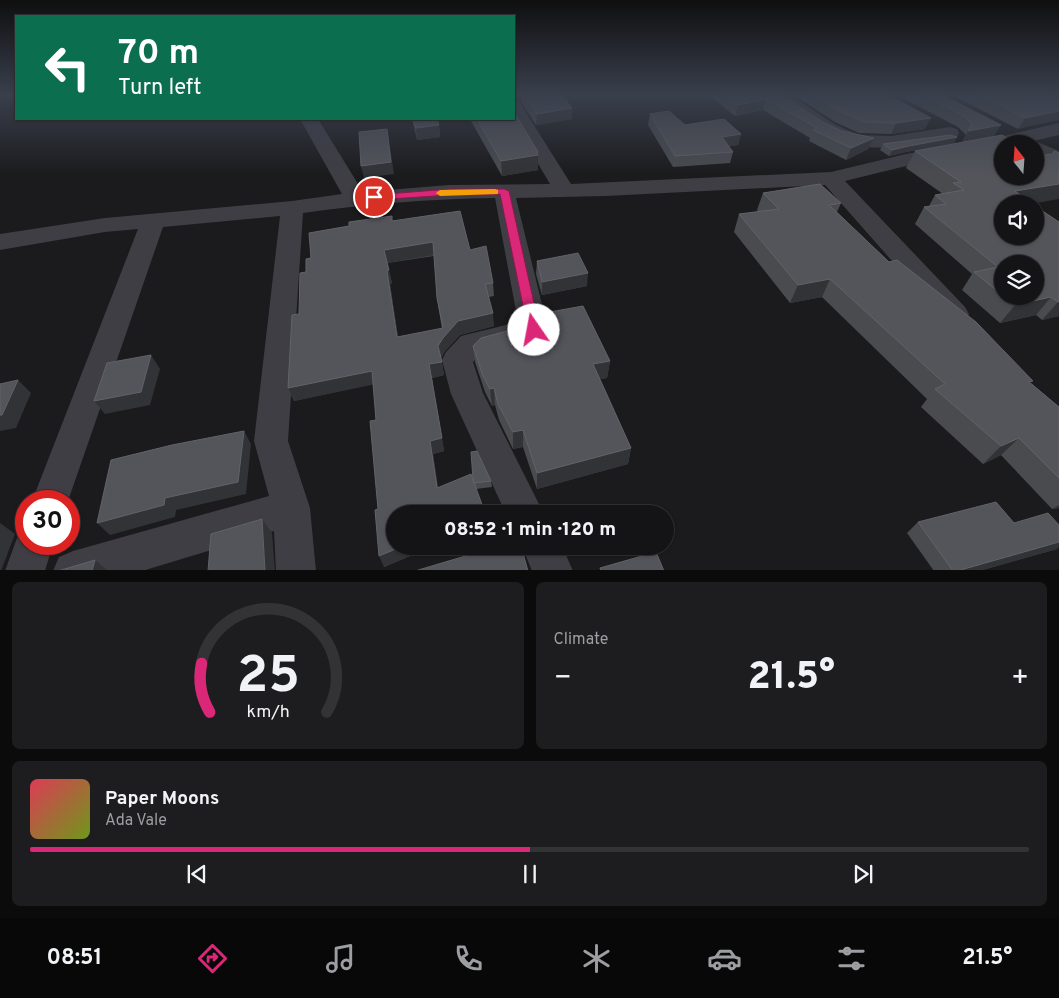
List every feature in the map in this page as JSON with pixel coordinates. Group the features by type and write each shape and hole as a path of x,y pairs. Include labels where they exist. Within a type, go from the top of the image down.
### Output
{"street":[{"path":"311,122 356,199"},
{"path":"523,122 564,190"},
{"path":"819,122 840,135 858,142 893,141 950,133"},
{"path":"929,122 978,148"},
{"path":"993,126 1011,135"},
{"path":"1044,136 1059,129"},
{"path":"872,141 906,160"},
{"path":"0,242 104,225 292,208 356,199 450,192 564,190 831,178 906,160 994,146"},
{"path":"1044,152 1059,159"},
{"path":"831,178 976,334"},
{"path":"504,191 534,330 471,344 458,360 467,394 521,505"},
{"path":"292,208 271,441 291,508 296,570"},
{"path":"54,490 153,221"},
{"path":"73,570 291,508"},
{"path":"24,570 30,555"},
{"path":"546,555 553,570"}],"building":[{"path":"414,122 438,122 439,125 416,128"},
{"path":"478,122 520,122 538,152 538,155 501,161"},
{"path":"655,122 681,122 685,125 707,122 727,122 741,134 722,137 733,152 675,156"},
{"path":"806,122 822,122 842,131 874,138 851,148 813,130 817,128"},
{"path":"863,122 906,122 896,123"},
{"path":"970,122 994,122 1001,125 968,131 972,124"},
{"path":"387,129 391,162 361,166 359,132"},
{"path":"950,135 957,137 892,150 883,144"},
{"path":"994,136 994,185 1044,185 1044,155 1053,154 1054,151 1059,153 1059,184 1015,191 1020,195 994,195 994,245 1044,245 1044,212 1059,222 1058,302 1051,297 1044,299 1044,255 994,255 994,264 924,207 946,204 935,195 964,190 953,183 961,182 915,151"},
{"path":"820,184 841,203 829,205 889,262 897,260 976,322 1033,381 1029,382 1059,407 1059,478 1019,438 1001,446 935,389 945,384 830,279 798,285 739,214 779,209 763,193"},
{"path":"460,211 470,250 486,246 493,283 485,284 493,313 458,321 438,346 442,362 429,364 442,438 430,441 437,488 471,474 482,505 386,505 386,553 379,556 375,510 378,509 370,421 376,420 372,371 288,388 292,315 299,314 300,273 306,272 306,259 311,258 309,233 349,226 349,222 392,216 392,221","holes":["433,242 437,298 443,328 397,337 387,271 389,270 384,250"]},
{"path":"578,253 588,273 542,282 537,261"},
{"path":"994,268 994,288 974,272"},
{"path":"583,306 610,361 593,364 631,448 537,473 523,430 513,432 498,404 494,388 490,389 483,376 473,346 481,338 545,321 550,312"},
{"path":"151,355 141,392 94,401 107,363"},
{"path":"18,380 2,415 0,415 0,384"},
{"path":"244,431 238,482 165,498 164,505 97,523 111,460 172,445"},
{"path":"477,451 491,481 474,483 471,452"},
{"path":"996,502 1014,523 1048,513 1059,525 1059,542 961,570 952,570 918,522"},
{"path":"262,519 265,570 208,570 211,534"},
{"path":"469,555 524,555 528,570 418,570"},
{"path":"646,555 657,555 664,570 601,570 600,568"},
{"path":"95,560 92,570 61,570"}],"slow traffic":[{"path":"440,193 495,192"}],"route":[{"path":"374,197 504,191 534,330"}]}
